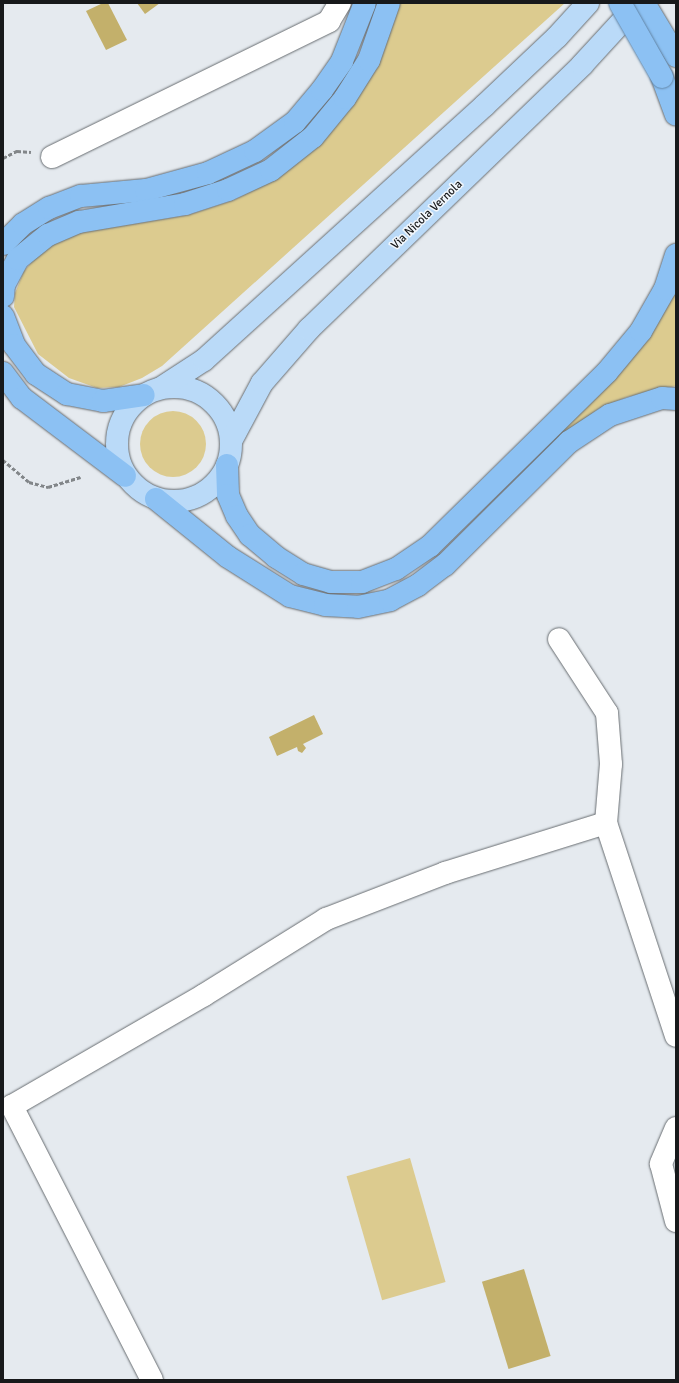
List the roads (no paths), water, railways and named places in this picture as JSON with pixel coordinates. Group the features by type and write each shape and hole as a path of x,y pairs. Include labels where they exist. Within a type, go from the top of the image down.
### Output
{"highway":[{"path":"3,244 23,224 49,208 81,196 146,190 208,173 255,151 295,122 322,90 342,61 365,3"},
{"path":"3,296 4,285 18,259 48,235 79,222 185,204 228,190 270,170 313,137 345,98 369,60 389,3"},
{"path":"620,3 662,77 676,115"},
{"path":"644,3 676,56"},
{"path":"227,465 228,495 241,522 250,535 276,557 303,574 331,582 362,582 396,569 430,546 607,372 641,331 665,289 676,255"},
{"path":"3,316 14,345 36,374 67,394 103,401 153,391"},
{"path":"3,373 22,398 125,476"},
{"path":"156,499 228,558 290,596 325,605 358,607 390,600 418,585 446,564 575,438 610,415 662,398 676,399"}],"main road":[{"path":"153,391 181,387 200,392 220,410 227,422 231,441 227,465 218,480 206,492 190,499 173,502 156,499 139,490 125,476 118,459 116,440 120,422 130,407 153,391 204,360 484,106 557,37 588,3"},
{"name":"Via Nicola Vernola","path":"231,441 262,383 309,329 582,65 640,3"}],"street":[{"path":"52,157 329,21 340,3"},
{"path":"559,639 607,714 611,764 606,823 676,1036"},
{"path":"152,1380 7,1108 204,995 326,919 445,872 606,823"},
{"path":"676,1128 661,1164 676,1221"}]}
